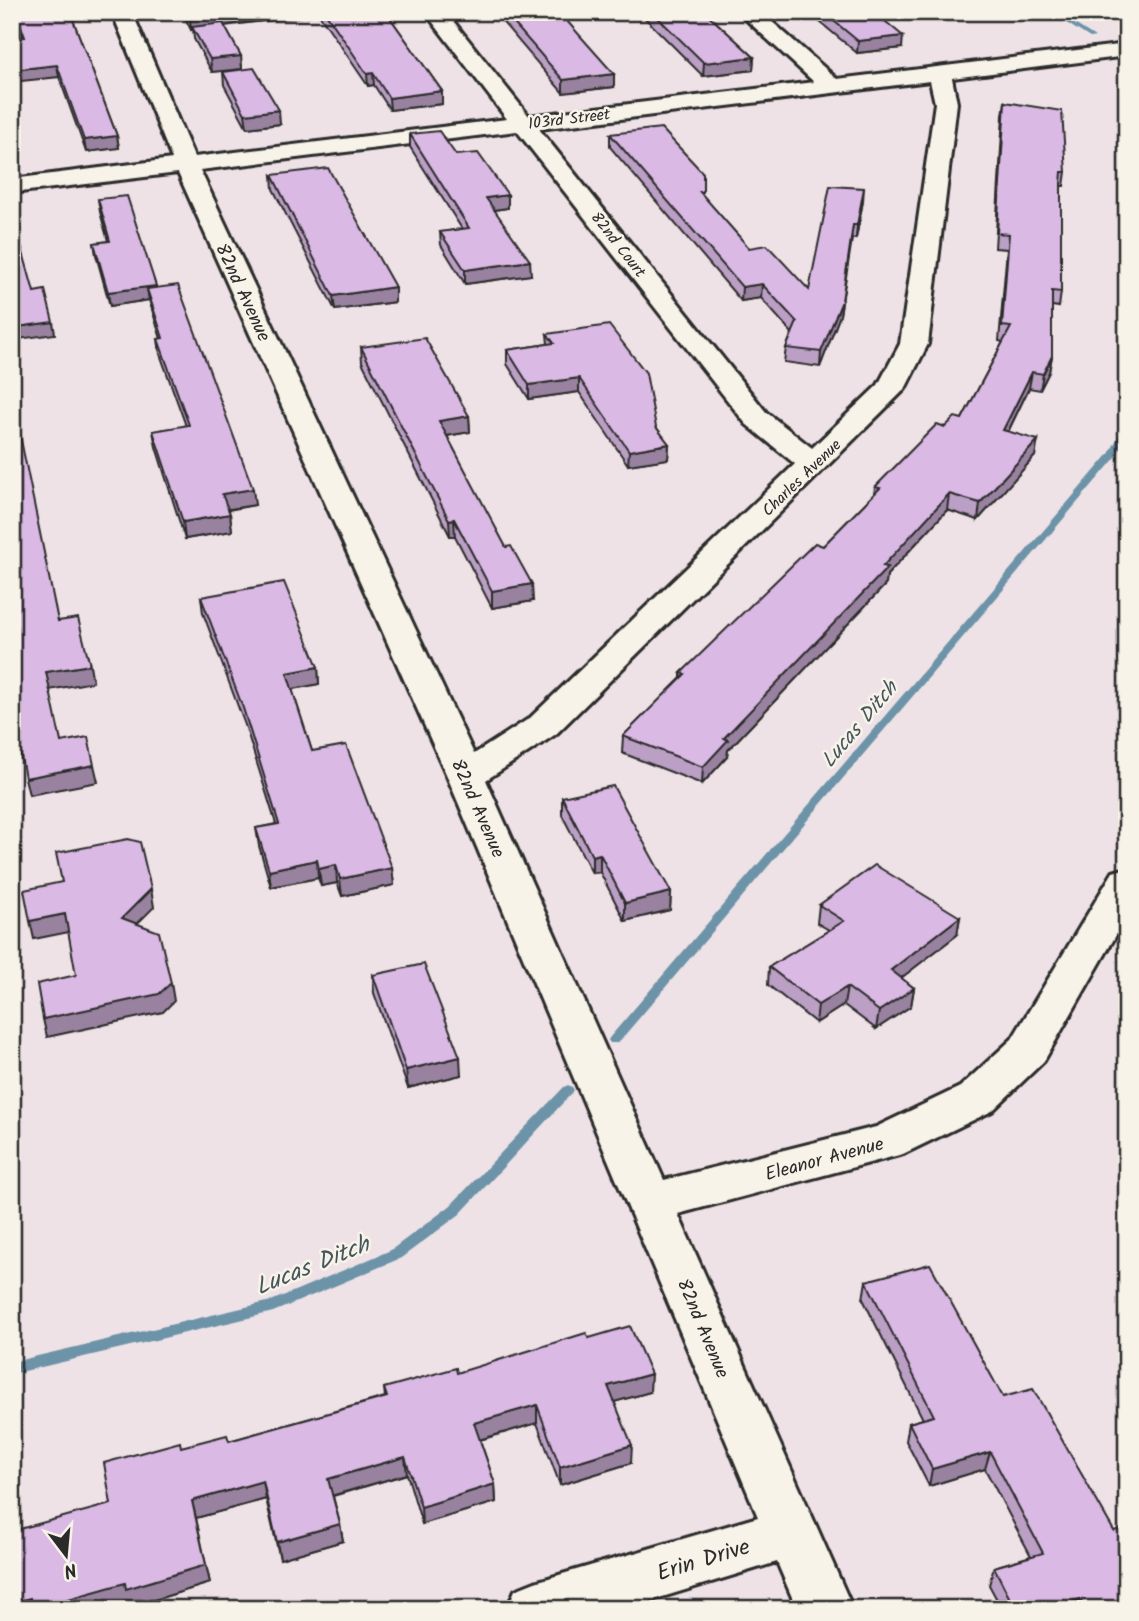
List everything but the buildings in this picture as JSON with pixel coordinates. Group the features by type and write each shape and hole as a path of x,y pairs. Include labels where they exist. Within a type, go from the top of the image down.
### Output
{"street":[{"name":"82nd Avenue","path":"121,12 186,165 466,776 825,1609"},
{"name":"82nd Court","path":"435,12 756,418 785,443 815,463"},
{"path":"748,12 832,86"},
{"name":"103rd Street","path":"12,186 1127,50"},
{"name":"Charles Avenue","path":"466,776 544,726 890,389 914,344 946,103 940,73"},
{"name":"Eleanor Avenue","path":"651,1202 887,1142 976,1099 1028,1050 1124,895"},
{"name":"Erin Drive","path":"535,1609 790,1533"}],"waterway":[{"name":"Lucas Ditch","path":"1052,12 1092,37"},
{"name":"Lucas Ditch","path":"1124,67 1127,83"},
{"name":"Lucas Ditch","path":"614,1040 1113,455 1127,428"},
{"name":"Lucas Ditch","path":"12,1368 273,1306 396,1254 455,1210 568,1090"}]}
